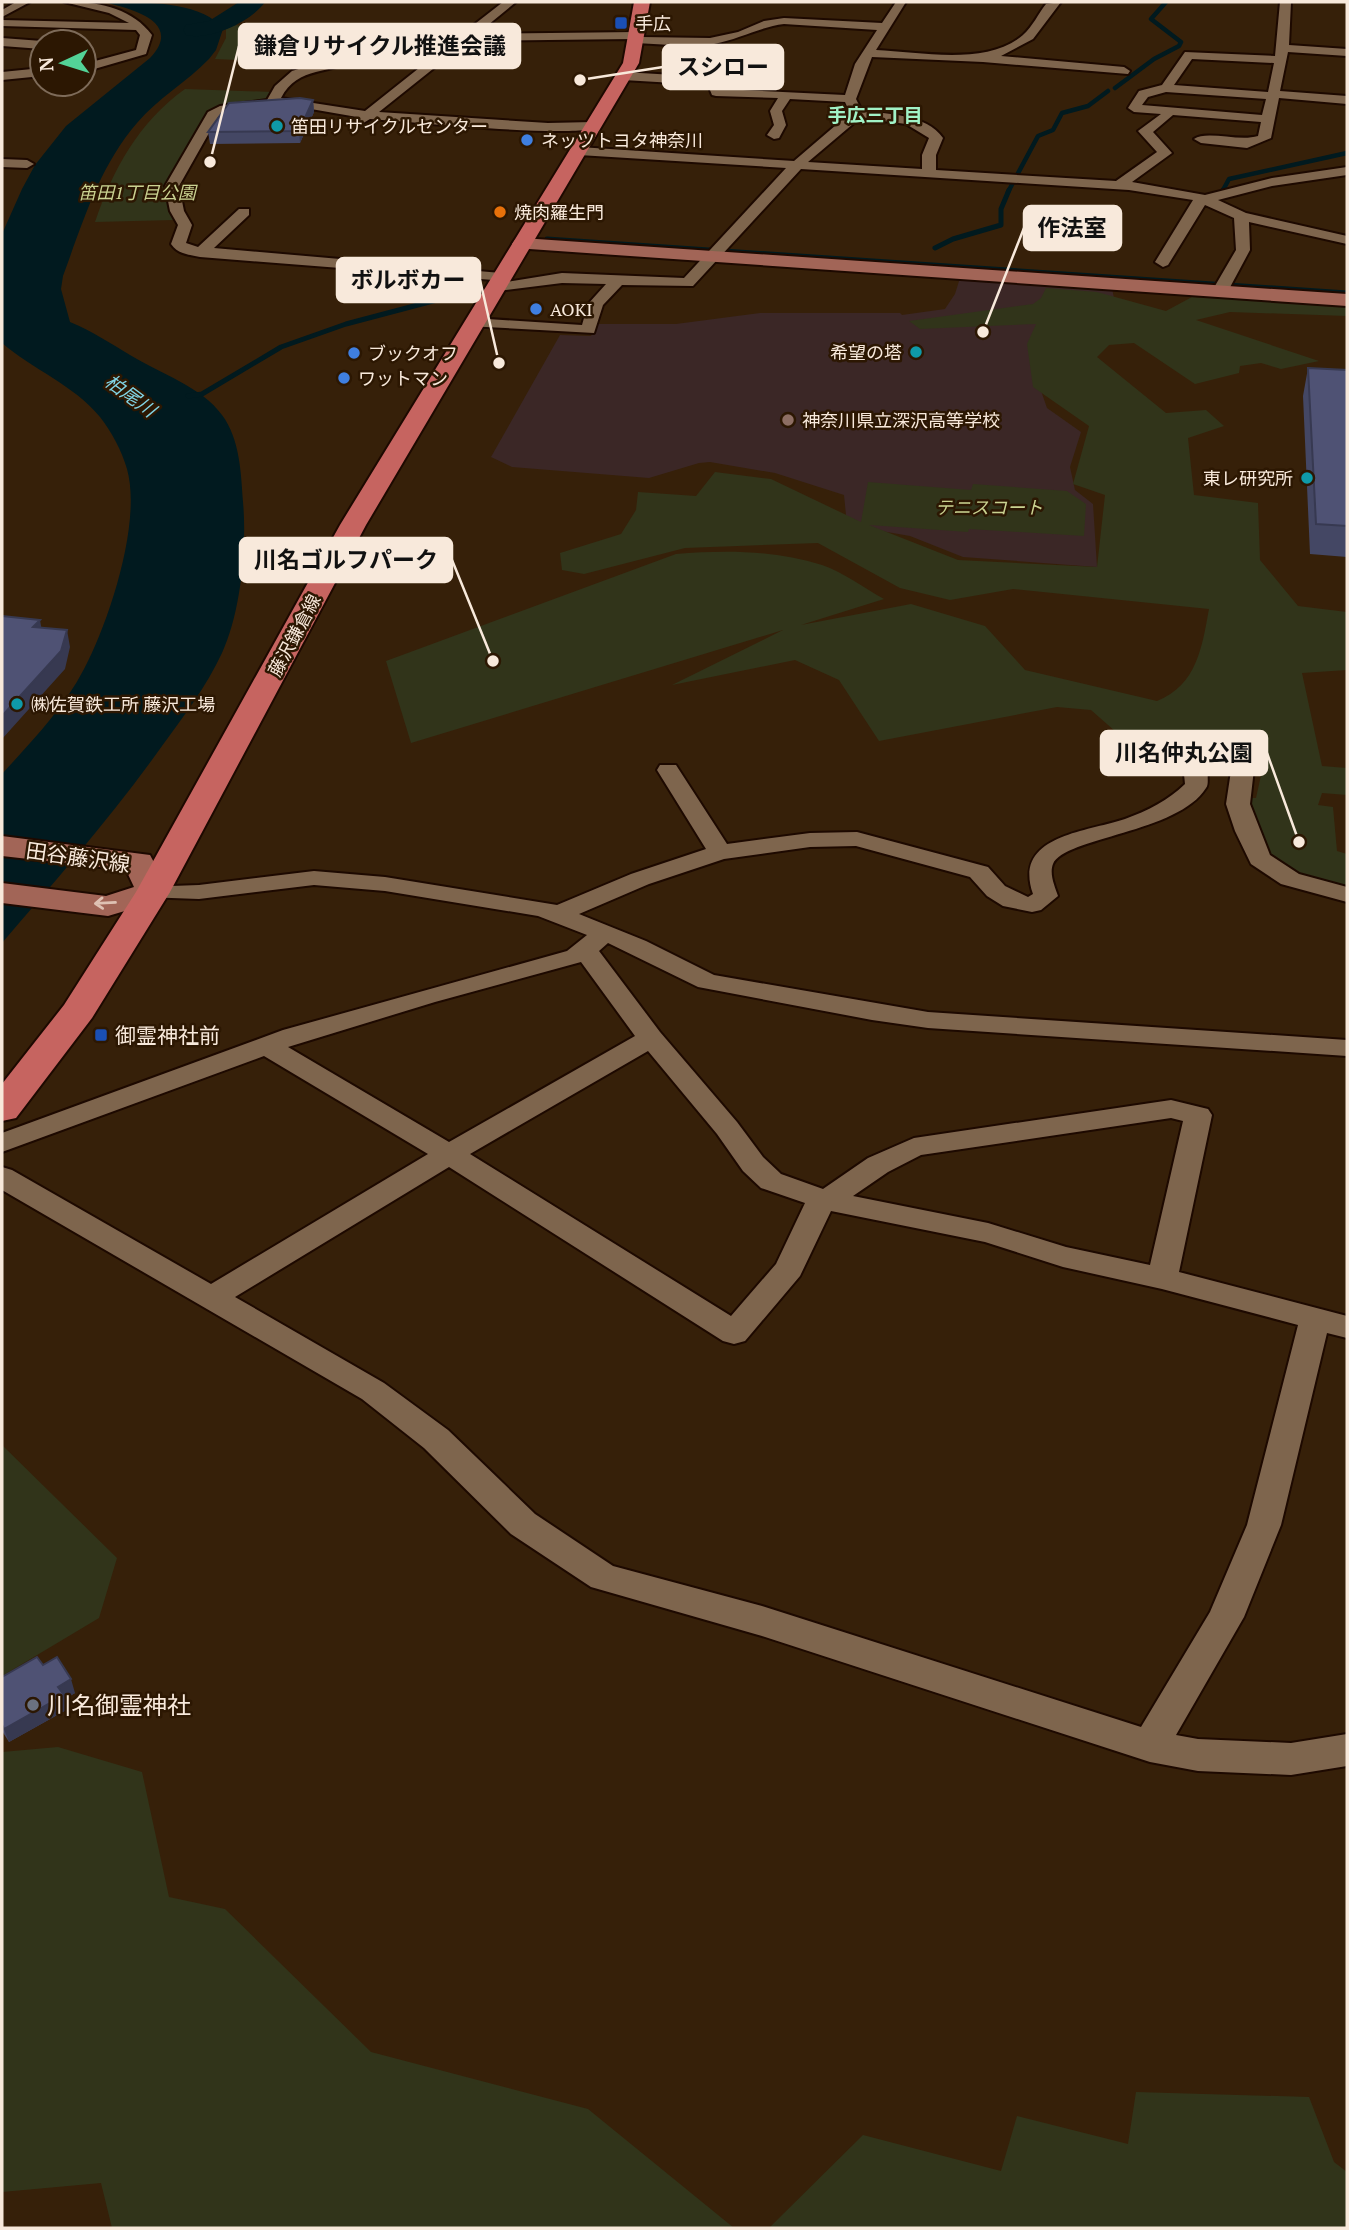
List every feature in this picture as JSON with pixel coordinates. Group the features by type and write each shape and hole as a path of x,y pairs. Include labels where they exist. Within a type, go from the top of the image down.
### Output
{"main road":[{"name":"藤沢鎌倉線","path":"2,1109 79,1010 153,892 353,525 631,63 642,2"}],"street":[{"path":"5,10 24,2"},
{"path":"70,2 123,15 141,27 146,35 140,52"},
{"path":"363,119 509,2"},
{"path":"857,114 850,99 861,64 901,2"},
{"path":"983,58 1001,52 1031,35 1041,22 1047,7 1056,2"},
{"path":"1201,139 1247,144 1264,138 1282,54 1286,2"},
{"path":"273,101 277,88 302,70 355,56 373,39 636,37 710,41 741,35 768,23 784,21 885,27"},
{"path":"2,23 141,27"},
{"path":"2,42 28,44"},
{"path":"98,48 140,52"},
{"path":"98,64 140,52"},
{"path":"869,53 983,58 1124,71"},
{"path":"1166,88 1189,55 1347,53"},
{"path":"2,76 28,73"},
{"path":"623,76 709,81 716,83 716,92 850,99"},
{"path":"1266,119 1134,108 1143,94 1166,88 1347,100"},
{"path":"774,135 780,125 776,111 786,95"},
{"path":"593,127 363,119 329,106 273,101 220,110 213,115 172,186 177,211 185,225 178,244 184,250 200,253 497,284 562,278 688,283 797,164 845,127 857,114"},
{"path":"1119,185 1165,153 1145,131 1169,112"},
{"path":"857,114 909,121 934,135 936,138 929,155 929,173"},
{"path":"579,152 1119,185 1205,199 1241,216 1347,240"},
{"path":"2,163 27,164"},
{"path":"1163,262 1198,203 1205,199 1272,182 1346,172"},
{"path":"200,253 244,212"},
{"path":"1220,290 1243,250 1241,216"},
{"path":"1294,229 1334,222"},
{"path":"522,244 1347,300"},
{"path":"473,323 588,330 596,304 618,280"},
{"path":"558,914 640,879 720,852 810,840 857,839 979,872 996,891 1012,901 1032,905 1046,896 1039,876 1043,860 1059,848 1140,822 1188,796 1197,785 1195,774 1206,762 1219,759 1236,761 1243,769 1238,804 1260,859 1290,879 1347,895"},
{"path":"668,770 720,852"},
{"name":"田谷藤沢線","path":"2,846 138,862 153,892 108,906 2,894"},
{"path":"153,892 199,892 314,878 385,884 527,906 558,914 596,942 651,1038 727,1128 752,1164 771,1181 828,1201 988,1233 1063,1257 1162,1278 1331,1323 1264,1525 1226,1617 1150,1746"},
{"path":"2,1143 316,1028 576,956 596,942 637,946 707,981 928,1020 1347,1048"},
{"path":"212,1297 449,1154 651,1038"},
{"path":"267,1046 449,1154 734,1333 789,1269 817,1207 878,1165 914,1147 1171,1109 1198,1115 1162,1278"},
{"path":"2,1177 373,1391 436,1439 523,1524 603,1577 762,1621 1150,1746 1198,1755 1291,1759 1347,1750"}],"shaded area":[{"name":"神奈川県立深沢高等学校","path":"960,278 1112,288 1116,309 1038,382 1047,408 1081,432 1070,467 1075,490 1093,504 1097,567 963,557 910,536 847,525 844,495 775,473 710,462 649,478 512,467 491,457 560,335 591,336 598,324 676,324 760,313 902,315 945,309 955,294"}],"green space":[{"path":"226,25 271,26 269,35 312,36 325,44 309,51 288,52 282,62 215,59 226,38"},
{"name":"笛田1丁目公園","path":"185,89 273,92 262,101 227,106 183,158 166,187 174,220 95,222 110,184 130,148 154,116"},
{"name":"テニスコート","path":"1046,288 1097,292 1166,311 1192,297 1347,303 1347,316 1230,312 1196,320 1319,361 1281,369 1261,363 1240,366 1239,373 1195,384 1134,343 1109,345 1097,357 1166,413 1206,410 1224,426 1188,438 1194,495 1258,503 1260,560 1298,606 1347,612 1347,670 1302,673 1322,766 1347,768 1347,795 1322,793 1318,805 1333,807 1337,851 1347,854 1347,889 1295,870 1268,850 1258,836 1251,819 1249,798 1256,798 1268,744 1177,745 1124,739 1091,710 1057,707 879,741 839,680 795,660 672,685 783,630 411,743 386,661 676,554 749,552 786,556 838,572 884,599 801,625 911,604 985,626 1025,670 1157,701 1170,694 1181,685 1195,663 1204,637 1209,609 1013,589 950,600 900,588 818,543 685,548 584,574 562,570 560,553 621,534 636,510 638,492 696,496 715,472 771,479 861,522 868,482 971,490 973,484 1067,491 1086,504 1084,536 869,525 958,560 1097,567 1105,495 1073,484 1089,426 1033,387 1027,344 1036,324 920,329 909,321 1033,304 1041,298"},
{"path":"2,1445 117,1558 99,1618 2,1676"},
{"path":"58,1747 142,1772 169,1897 225,1909 371,2052 588,2109 734,2228 112,2228 101,2183 2,2192 2,1752"},
{"path":"1136,2092 1309,2097 1334,2162 1347,2172 1347,2228 769,2228 863,2135 1001,2171 1017,2116 1128,2144"}],"water":[{"name":"柏尾川","path":"104,2 151,3 185,8 213,20 223,29 216,50 209,59 145,114 112,158 85,215 63,276 61,289 70,322 192,388 213,405 228,424 239,457 241,480 244,538 241,579 229,637 216,666 194,701 104,822 2,943 2,774 57,711 94,649 113,599 127,543 130,516 127,469 119,448 104,423 78,396 2,343 2,234 22,189 35,165 66,126 150,58 159,46 161,35 158,26 150,19 140,13"}],"building":[{"path":"300,98 313,100 299,131 208,132 229,103"},
{"name":"東レ研究所","path":"1308,368 1347,370 1347,526 1316,524"},
{"name":"㈱佐賀鉄工所 藤沢工場","path":"2,616 40,620 33,627 67,630 61,651 2,716"},
{"name":"川名御霊神社","path":"37,1657 43,1665 57,1657 71,1679 58,1687 64,1695 4,1729 2,1677"}],"waterway":[{"path":"194,30 215,27 254,2"},
{"path":"1115,88 1154,59 1179,46 1181,42 1151,19 1166,2"},
{"path":"1009,191 1038,136 1053,130 1062,113 1088,106 1108,91"},
{"path":"1222,192 1229,179 1347,153"},
{"path":"935,248 953,239 1001,225 1001,209 1009,191"},
{"path":"547,239 1347,293"},
{"path":"188,396 202,394 281,347 346,324 467,292"}],"place":[{"name":"手広","path":"621,23"},
{"name":"スシロー","path":"580,80"},
{"name":"笛田リサイクルセンター","path":"277,126"},
{"name":"ネッツトヨタ神奈川","path":"527,140"},
{"name":"鎌倉リサイクル推進会議","path":"210,162"},
{"name":"焼肉羅生門","path":"500,212"},
{"name":"AOKI","path":"536,309"},
{"name":"作法室","path":"983,332"},
{"name":"希望の塔","path":"916,352"},
{"name":"ブックオフ","path":"354,353"},
{"name":"ボルボカー","path":"499,363"},
{"name":"ワットマン","path":"344,378"},
{"name":"神奈川県立深沢高等学校","path":"788,420"},
{"name":"東レ研究所","path":"1307,478"},
{"name":"川名ゴルフパーク","path":"493,661"},
{"name":"㈱佐賀鉄工所 藤沢工場","path":"17,704"},
{"name":"川名仲丸公園","path":"1299,842"},
{"name":"御霊神社前","path":"101,1035"},
{"name":"川名御霊神社","path":"33,1705"}],"district":[{"name":"手広三丁目","path":"875,114"}]}
